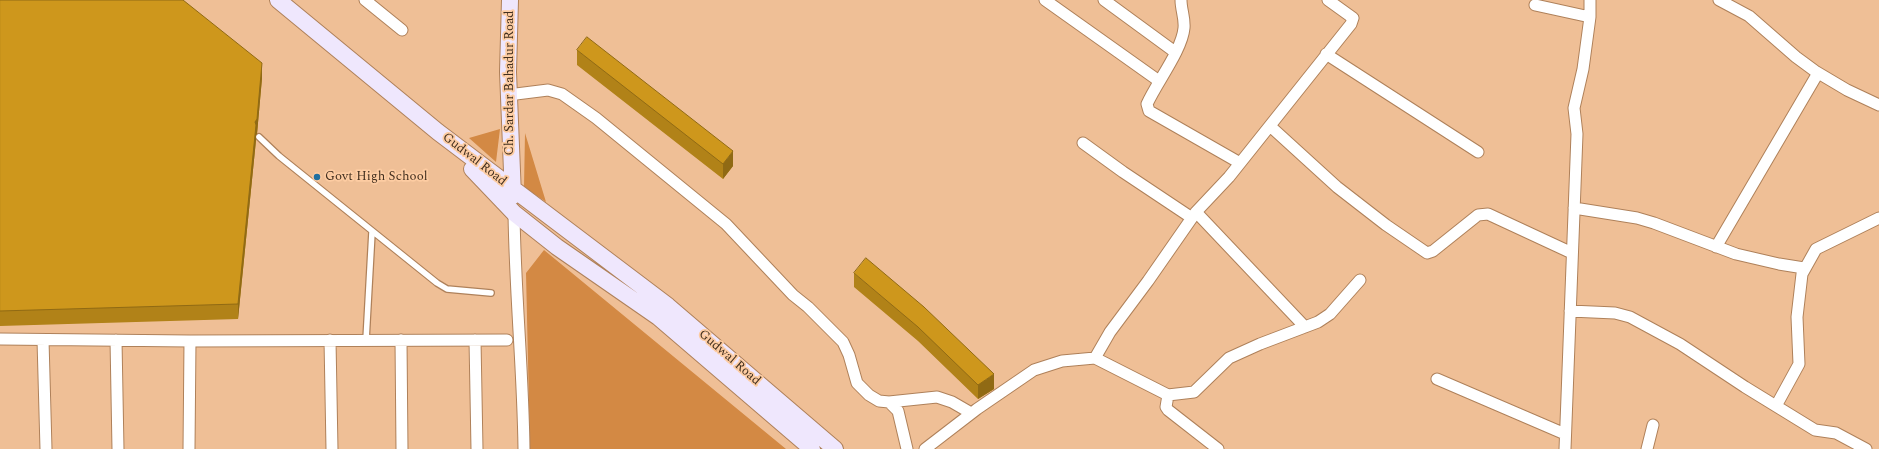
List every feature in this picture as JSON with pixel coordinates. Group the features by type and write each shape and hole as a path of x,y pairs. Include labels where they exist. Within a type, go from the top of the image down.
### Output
{"main road":[{"path":"278,0 438,132"},
{"name":"Ch. Sardar Bahadur Road","path":"510,0 508,95 514,213"},
{"name":"Gudwal Road","path":"438,132 668,306 835,449"},
{"name":"Gudwal Road","path":"438,132 514,213 557,246 658,317 812,449"}],"street":[{"path":"365,0 402,30"},
{"path":"1044,0 1159,81"},
{"path":"1104,0 1175,52"},
{"path":"1181,0 1184,15 1184,28 1181,42 1147,104 1150,111 1240,163"},
{"path":"1095,358 1110,332 1194,215 1240,163 1351,24 1353,18 1328,0"},
{"path":"1564,449 1577,134 1574,108 1583,69 1590,17 1590,0"},
{"path":"1719,0 1749,16 1796,57 1818,72 1847,90 1879,105"},
{"path":"1535,5 1590,17"},
{"path":"1326,54 1478,152"},
{"path":"1716,247 1818,72"},
{"path":"508,95 548,90 562,94 596,118 726,224 793,295 808,307 843,342 849,355 857,383 869,395 879,401 889,402 937,397 952,402 971,413"},
{"path":"1270,126 1337,187 1386,225 1427,253 1433,251 1478,215 1488,214 1572,253"},
{"path":"1083,143 1123,172 1194,215 1305,327"},
{"path":"1574,208 1646,221 1736,254 1804,268"},
{"path":"514,213 515,280 524,449"},
{"path":"1776,406 1799,364 1797,317 1804,268 1816,249 1879,218"},
{"path":"925,449 971,413 1034,370 1062,361 1095,358 1168,395 1194,392 1229,358 1260,344 1318,322 1330,314 1360,280"},
{"path":"1570,311 1615,313 1630,317 1680,344 1815,430 1836,433 1866,449"},
{"path":"0,340 507,340"},
{"path":"43,340 46,449"},
{"path":"116,340 118,449"},
{"path":"330,340 332,449"},
{"path":"401,340 402,449"},
{"path":"476,340 477,449"},
{"path":"189,449 190,341"},
{"path":"1437,379 1565,434"},
{"path":"1168,395 1166,407 1168,410 1218,449"},
{"path":"889,402 898,411 907,449"},
{"path":"1647,449 1653,425"}],"lane":[{"path":"259,137 279,156 372,232 447,289 491,293"},
{"path":"366,340 372,232"}],"shaded area":[{"path":"500,129 496,162 469,138"},
{"path":"525,133 546,202 524,187"},
{"path":"544,250 786,449 530,449 526,273"}],"building":[{"path":"0,0 183,0 262,63 238,304 0,311"},
{"path":"587,37 733,151 723,164 577,50"},
{"path":"866,258 924,307 994,374 978,385 918,327 854,273"}],"place":[{"name":"Govt High School","path":"317,177"}]}
